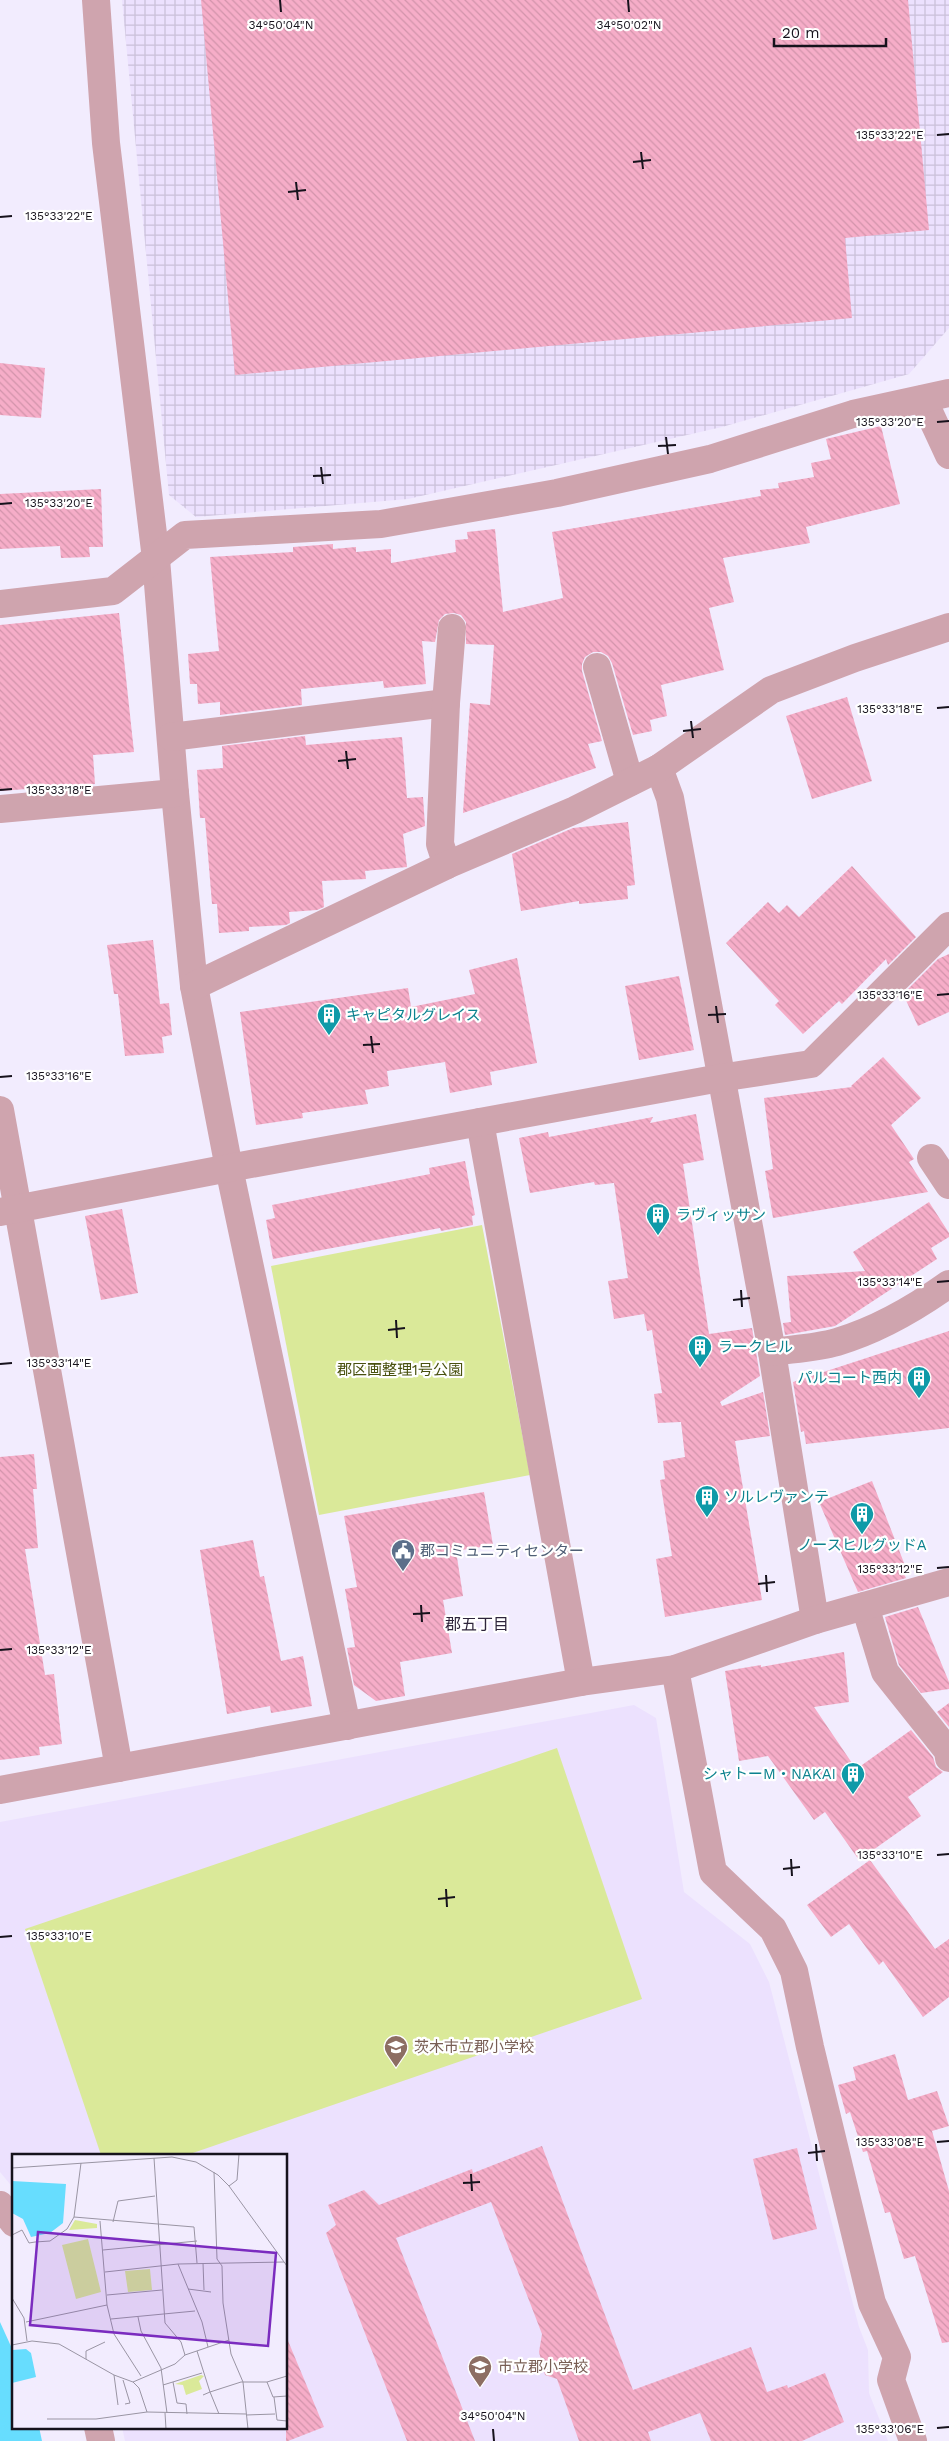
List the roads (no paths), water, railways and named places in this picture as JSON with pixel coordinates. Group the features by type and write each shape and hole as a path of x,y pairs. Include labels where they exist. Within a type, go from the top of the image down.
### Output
{"street":[{"path":"96,0 106,143 156,559 175,792 194,986 229,1168 347,1726"},
{"path":"0,604 113,591 185,535 381,524 557,493 710,459 853,414 936,396 949,455"},
{"path":"447,865 440,844 446,703 452,628"},
{"path":"194,986 447,865 575,810 660,768 771,690 855,658 949,628"},
{"path":"598,667 630,782"},
{"path":"171,737 446,703"},
{"path":"660,768 670,798 720,1078 772,1352 816,1620"},
{"path":"0,809 175,792"},
{"path":"9,1211 229,1168 720,1078 811,1064 949,926"},
{"path":"0,1110 9,1211 119,1768"},
{"path":"480,1122 581,1682"},
{"path":"931,1158 949,1185"},
{"path":"772,1352 835,1343 875,1329 919,1305 949,1284"},
{"path":"0,1790 581,1682 675,1669 816,1620 949,1582"},
{"path":"866,1606 885,1672 948,1751 949,1758"},
{"path":"675,1669 713,1872 773,1929 794,1971 810,2047 872,2303 897,2357 891,2380 913,2441"},
{"path":"0,2204 12,2220"},
{"path":"98,2428 101,2441"}],"water":[{"path":"0,2322 12,2349 12,2428 39,2428 42,2441 0,2441"}],"place":[{"name":"キャピタルグレイス","path":"329,1036"},
{"name":"ラヴィッサン","path":"658,1236"},
{"name":"ラークヒル","path":"700,1368"},
{"name":"パルコート西内","path":"919,1399"},
{"name":"ソルレヴァンテ","path":"707,1518"},
{"name":"ノースヒルグッドA","path":"862,1535"},
{"name":"郡コミュニティセンター","path":"403,1572"},
{"name":"シャトーM・NAKAI","path":"853,1795"},
{"name":"茨木市立郡小学校","path":"396,2068"},
{"name":"市立郡小学校","path":"480,2388"}],"district":[{"name":"郡五丁目","path":"477,1624"}],"park label":[{"name":"郡区画整理1号公園","path":"400,1370"}]}
